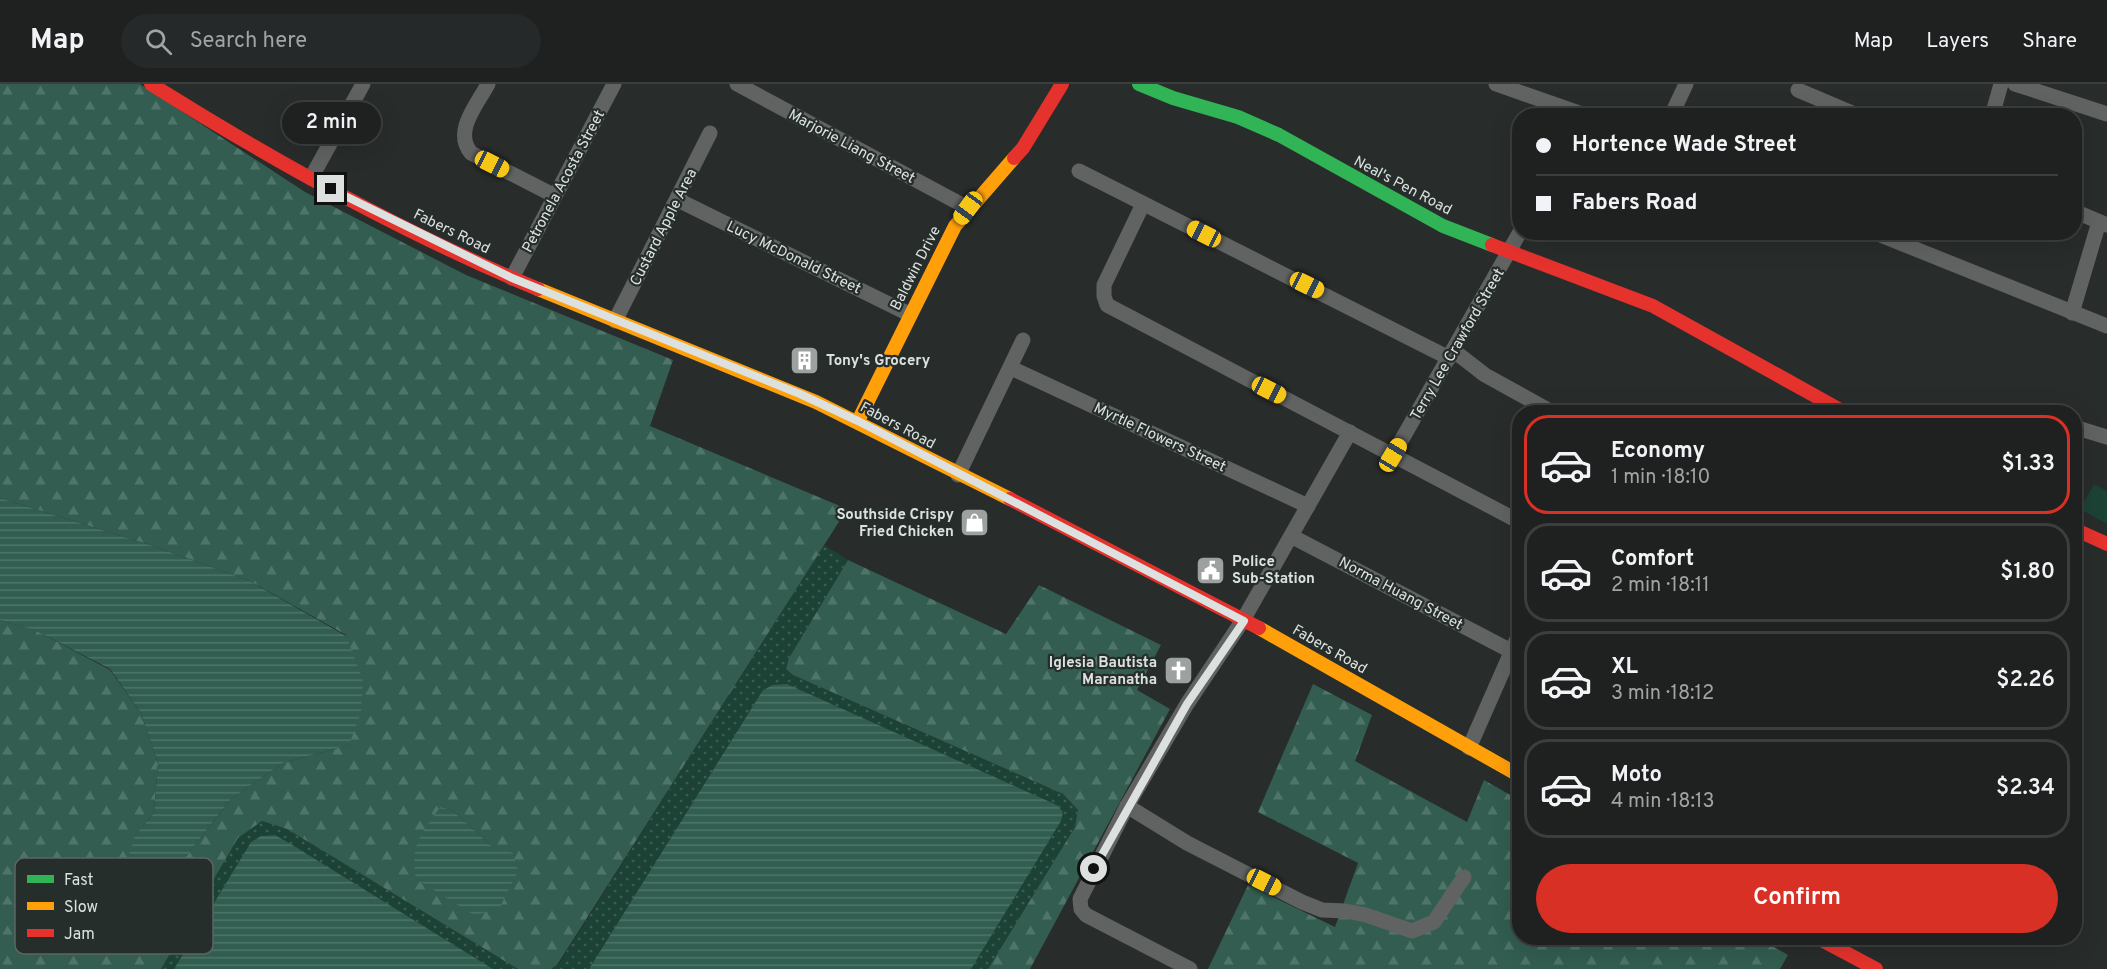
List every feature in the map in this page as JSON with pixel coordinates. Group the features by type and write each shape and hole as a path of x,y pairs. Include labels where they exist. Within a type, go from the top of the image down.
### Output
{"main road":[{"name":"Fabers Road","path":"151,84 204,118 311,178 512,278 800,394 858,421 958,475 1244,621 1512,772"},
{"name":"Baldwin Drive","path":"858,421 909,314 955,226 968,208 1023,148 1062,84"},
{"name":"Neal's Pen Road","path":"1139,84 1173,98 1238,117 1279,135 1425,218 1653,306 1831,405"},
{"path":"2082,533 2107,544"},
{"path":"1831,945 1876,969"}],"street":[{"path":"311,178 363,84"},
{"path":"488,84 463,131 463,143 471,153 555,195"},
{"name":"Petronela Acosta Street","path":"512,278 614,84"},
{"name":"Marjorie Liang Street","path":"737,84 968,208"},
{"path":"1496,84 1516,87 1564,108"},
{"path":"1675,108 1686,84"},
{"path":"1994,108 2001,84"},
{"path":"2015,84 2056,91 2107,114"},
{"path":"1798,90 1840,108"},
{"name":"Custard Apple Area","path":"615,321 710,133"},
{"path":"1079,171 1452,354 1539,405"},
{"name":"Lucy McDonald Street","path":"678,200 909,314"},
{"path":"1143,204 1104,285 1107,305 1512,518"},
{"path":"2072,312 2103,224 2082,215"},
{"name":"Terry Lee Crawford Street","path":"1393,455 1516,240"},
{"path":"1894,240 2107,326"},
{"path":"958,475 1023,340"},
{"name":"Myrtle Flowers Street","path":"1011,368 1308,506"},
{"path":"2082,430 2107,437"},
{"path":"1190,969 1086,915 1081,909 1083,890 1127,806 1187,704 1244,621 1350,432"},
{"name":"Norma Huang Street","path":"1291,536 1511,651"},
{"path":"1469,748 1511,651"},
{"path":"1127,806 1187,843 1302,902 1322,910 1366,915 1412,931 1434,922 1464,877"}],"shaded area":[{"path":"2094,484 2107,491 2107,524 2082,510 2082,505"},
{"path":"0,498 153,546 248,580 346,636 363,680 361,713 349,745 283,763 231,799 185,858 132,858 129,854 135,835 154,813 158,763 141,713 110,669 37,631 0,620"},
{"path":"824,545 848,560 789,658 786,669 793,675 1063,794 1078,810 1075,827 988,969 971,969 1061,821 1063,812 1057,805 787,684 773,685 763,690 589,969 551,969 558,965"},
{"path":"787,684 1057,805 1063,812 1061,821 971,969 589,969 763,690 773,685"},
{"path":"440,807 451,809 494,848 513,853 518,871 499,909 474,915 416,879 416,848 422,833"},
{"path":"262,821 287,829 518,969 493,969 275,835 261,836 251,842 213,905 213,881 238,838"},
{"path":"275,835 289,843 493,969 174,969 183,954 213,954 213,905 251,842 261,836"},
{"path":"170,954 183,954 174,969 161,969"}],"green space":[{"path":"0,84 140,84 305,192 466,275 673,360 650,426 847,509 557,965 551,969 518,969 287,829 262,821 238,838 213,881 213,858 185,858 231,799 283,763 349,745 346,635 248,580 153,546 0,498","holes":["440,807 451,809 494,848 440,893 416,879"]},
{"path":"848,560 1006,634 1039,585 1161,645 1137,690 1170,709 1030,969 988,969 1075,827 1078,810 1063,794 793,675 786,669 789,658"},
{"path":"0,620 37,631 110,670 141,713 158,763 154,813 135,835 153,858 15,858 15,954 170,954 161,969 0,969"},
{"path":"1313,684 1372,715 1355,761 1467,822 1484,780 1512,796 1512,945 1770,945 1788,955 1780,969 1208,969 1248,885 1335,927 1358,863 1258,812"}],"traffic: fast":[{"path":"1139,84 1173,98 1238,117 1279,135 1443,226 1492,245"}],"traffic: slow":[{"path":"858,421 955,226 1014,158"},
{"path":"538,289 816,402 1010,499"},
{"path":"1259,628 1512,771"}],"traffic: jam":[{"path":"151,84 340,195 438,244 538,289"},
{"path":"1014,158 1023,148 1062,84"},
{"path":"1492,245 1653,306 1831,405"},
{"path":"1010,499 1259,628"},
{"path":"2082,533 2107,544"},
{"path":"1831,945 1876,969"}],"place":[{"name":"Tony's Grocery","path":"805,360"},
{"name":"Southside Crispy Fried Chicken","path":"975,523"},
{"name":"Police Sub-Station","path":"1211,570"},
{"name":"Iglesia Bautista Maranatha","path":"1178,671"}],"route":[{"path":"331,189 455,252 512,278 800,394 858,421 908,449 1244,621 1187,704 1127,806 1094,869"}]}
